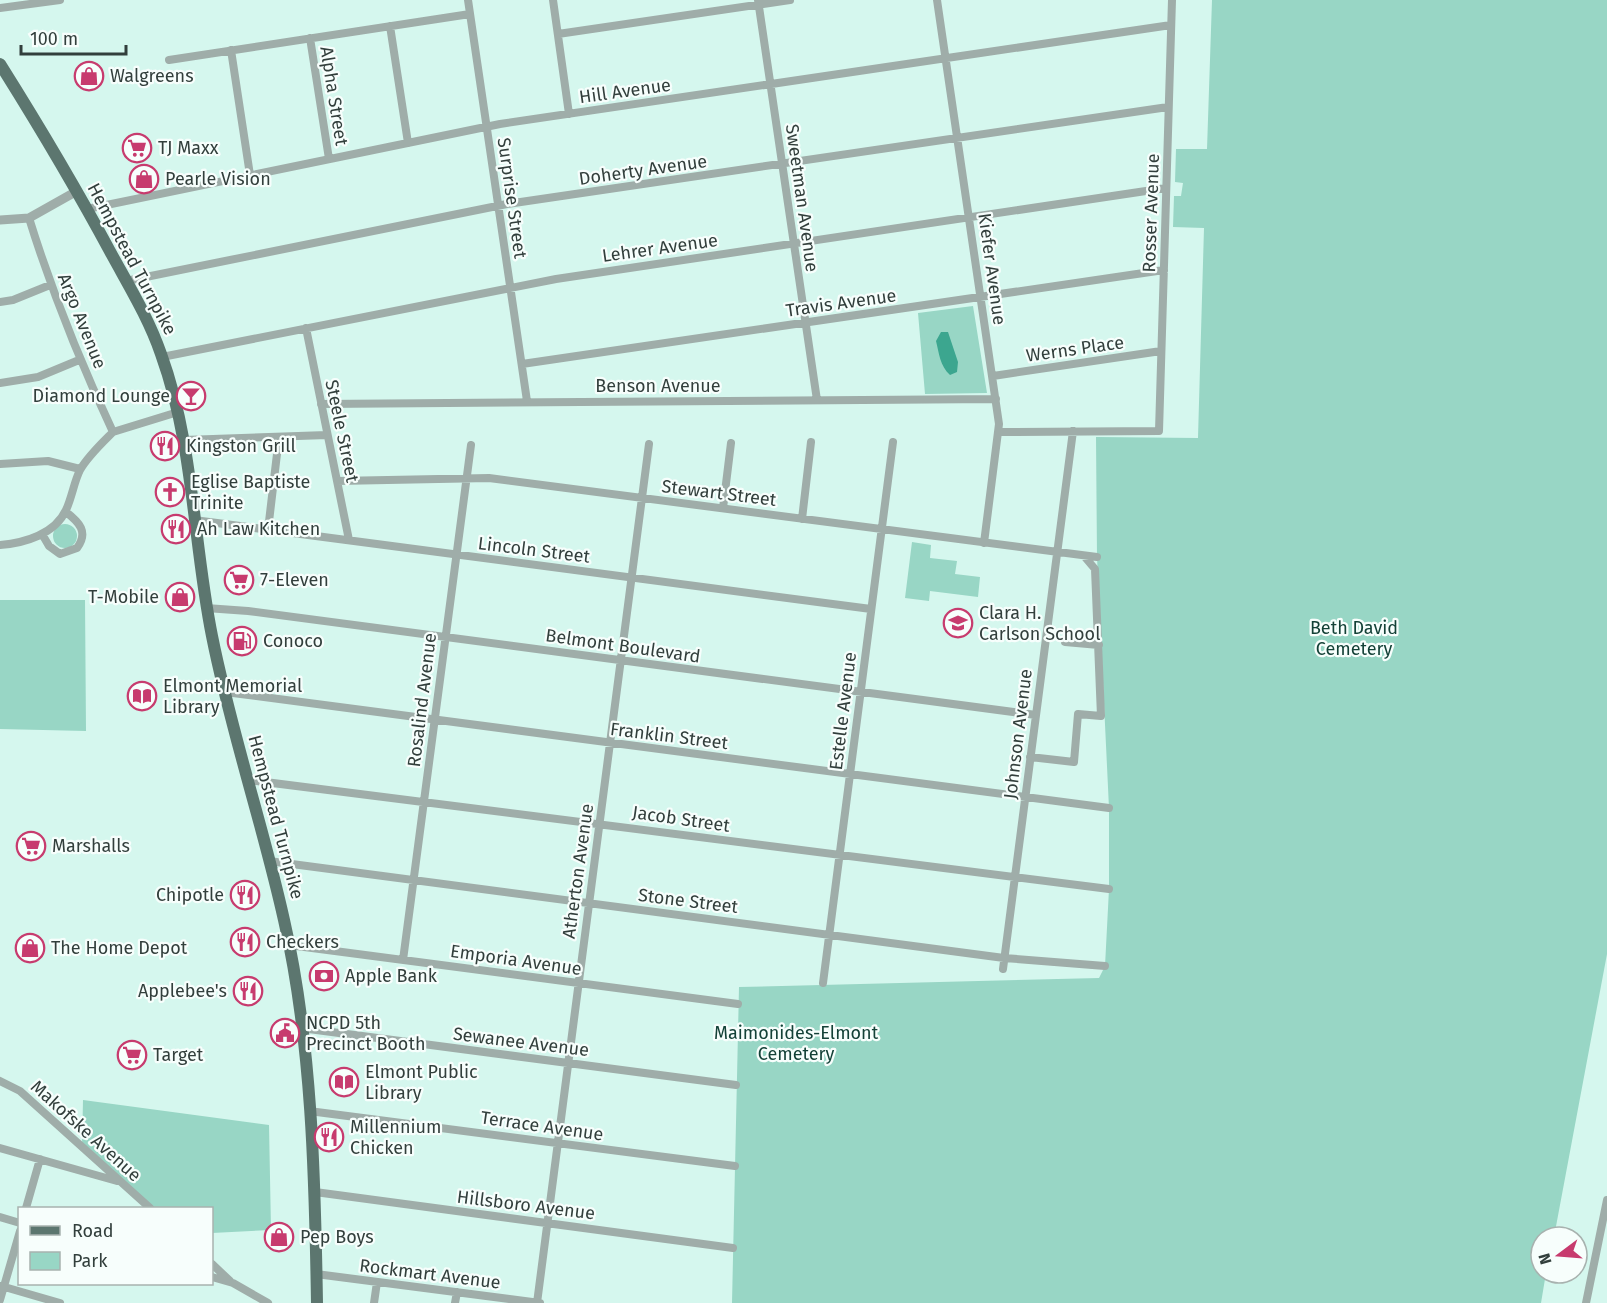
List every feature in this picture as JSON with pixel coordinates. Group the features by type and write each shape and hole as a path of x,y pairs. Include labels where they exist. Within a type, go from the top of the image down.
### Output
{"main road":[{"name":"Hempstead Turnpike","path":"0,64 4,76 77,191 149,324 162,357 178,412 184,440 206,608 289,945 301,1028 309,1111 315,1192 317,1303"}],"street":[{"path":"0,8 60,0"},
{"name":"Surprise Street","path":"468,0 527,401"},
{"path":"553,0 569,114"},
{"path":"558,34 758,2 790,0"},
{"name":"Kiefer Avenue","path":"937,0 996,399 998,432 984,543"},
{"name":"Rosser Avenue","path":"1073,431 1160,431 1172,0"},
{"name":"Sweetman Avenue","path":"758,2 817,400"},
{"path":"169,60 470,14"},
{"name":"Hill Avenue","path":"87,209 487,127 1171,25"},
{"path":"390,26 408,143"},
{"name":"Alpha Street","path":"310,38 329,159"},
{"path":"231,50 250,175"},
{"name":"Doherty Avenue","path":"126,281 498,207 1168,107"},
{"name":"Lehrer Avenue","path":"162,357 510,286 1166,189"},
{"path":"0,220 29,218 77,191"},
{"name":"Argo Avenue","path":"29,218 50,285 79,360 113,432"},
{"name":"Travis Avenue","path":"522,364 1164,270"},
{"path":"0,302 13,300 50,285"},
{"name":"Steele Street","path":"306,328 349,540"},
{"name":"Werns Place","path":"993,376 1161,351"},
{"path":"0,383 38,377 79,360"},
{"name":"Benson Avenue","path":"321,404 996,399"},
{"path":"0,544 42,534 55,525 66,512 80,469 113,432 178,412"},
{"path":"998,432 1073,431"},
{"name":"Johnson Avenue","path":"1003,969 1073,431"},
{"path":"184,440 327,435"},
{"path":"268,530 279,437"},
{"path":"802,519 811,442"},
{"name":"Estelle Avenue","path":"823,983 893,442"},
{"path":"723,508 731,443"},
{"name":"Atherton Avenue","path":"538,1303 649,444"},
{"name":"Rosalind Avenue","path":"403,960 471,445"},
{"path":"0,464 48,461 80,469"},
{"name":"Stewart Street","path":"337,481 489,477 1097,558"},
{"path":"42,534 49,546 60,554 69,553 77,548 83,531 66,512"},
{"name":"Lincoln Street","path":"194,520 871,609"},
{"path":"1030,758 1074,762 1077,714 1101,716 1095,569 1084,556"},
{"name":"Belmont Boulevard","path":"206,608 1036,715"},
{"path":"1065,642 1099,645"},
{"name":"Franklin Street","path":"225,692 1109,808"},
{"name":"Jacob Street","path":"249,780 424,800 1109,889"},
{"name":"Stone Street","path":"269,861 1004,958 1105,966"},
{"name":"Emporia Avenue","path":"289,945 738,1004"},
{"name":"Sewanee Avenue","path":"301,1028 736,1085"},
{"name":"Makofske Avenue","path":"0,1081 20,1091 148,1207"},
{"name":"Terrace Avenue","path":"309,1111 735,1166"},
{"path":"0,1148 120,1182"},
{"path":"27,1207 40,1159"},
{"name":"Hillsboro Avenue","path":"315,1192 733,1248"},
{"path":"1586,1303 1607,1200"},
{"path":"0,1217 18,1222"},
{"path":"0,1300 18,1237"},
{"path":"213,1265 233,1283 268,1303"},
{"name":"Rockmart Avenue","path":"316,1274 538,1303"},
{"path":"213,1277 233,1283"},
{"path":"374,1303 377,1282"},
{"path":"2,1287 60,1303"},
{"path":"455,1303 457,1292"}],"green space":[{"name":"Beth David Cemetery","path":"1212,0 1607,0 1607,954 1556,1225 1529,1225 1529,1285 1544,1285 1541,1303 732,1303 739,987 1099,978 1105,966 1109,889 1109,808 1097,557 1096,437 1198,438 1204,228 1173,227 1174,196 1181,196 1183,183 1175,182 1176,149 1207,149"},
{"path":"973,306 987,393 925,394 918,313"},
{"path":"65,524 74,527 77,536 74,545 65,548 56,545 53,536 56,527"},
{"path":"912,542 931,545 930,558 957,561 955,574 980,577 978,597 930,591 929,601 905,598"},
{"path":"0,600 85,600 86,731 0,729"},
{"path":"83,1100 269,1125 271,1230 213,1233 213,1207 149,1207 82,1147"}],"shaded area":[{"path":"941,332 948,332 958,362 957,372 950,375 942,363 936,341"}],"place":[{"name":"Walgreens","path":"89,76"},
{"name":"TJ Maxx","path":"137,148"},
{"name":"Pearle Vision","path":"144,179"},
{"name":"Diamond Lounge","path":"191,396"},
{"name":"Kingston Grill","path":"165,446"},
{"name":"Eglise Baptiste Trinite","path":"170,492"},
{"name":"Ah Law Kitchen","path":"176,529"},
{"name":"7-Eleven","path":"239,580"},
{"name":"T-Mobile","path":"180,597"},
{"name":"Clara H. Carlson School","path":"958,623"},
{"name":"Conoco","path":"242,641"},
{"name":"Elmont Memorial Library","path":"142,696"},
{"name":"Marshalls","path":"31,846"},
{"name":"Chipotle","path":"245,895"},
{"name":"Checkers","path":"245,942"},
{"name":"The Home Depot","path":"30,948"},
{"name":"Apple Bank","path":"324,976"},
{"name":"Applebee's","path":"248,991"},
{"name":"NCPD 5th Precinct Booth","path":"285,1033"},
{"name":"Target","path":"132,1055"},
{"name":"Elmont Public Library","path":"344,1082"},
{"name":"Millennium Chicken","path":"329,1137"},
{"name":"Pep Boys","path":"279,1237"}],"park label":[{"name":"Maimonides-Elmont Cemetery","path":"796,1043"}]}
